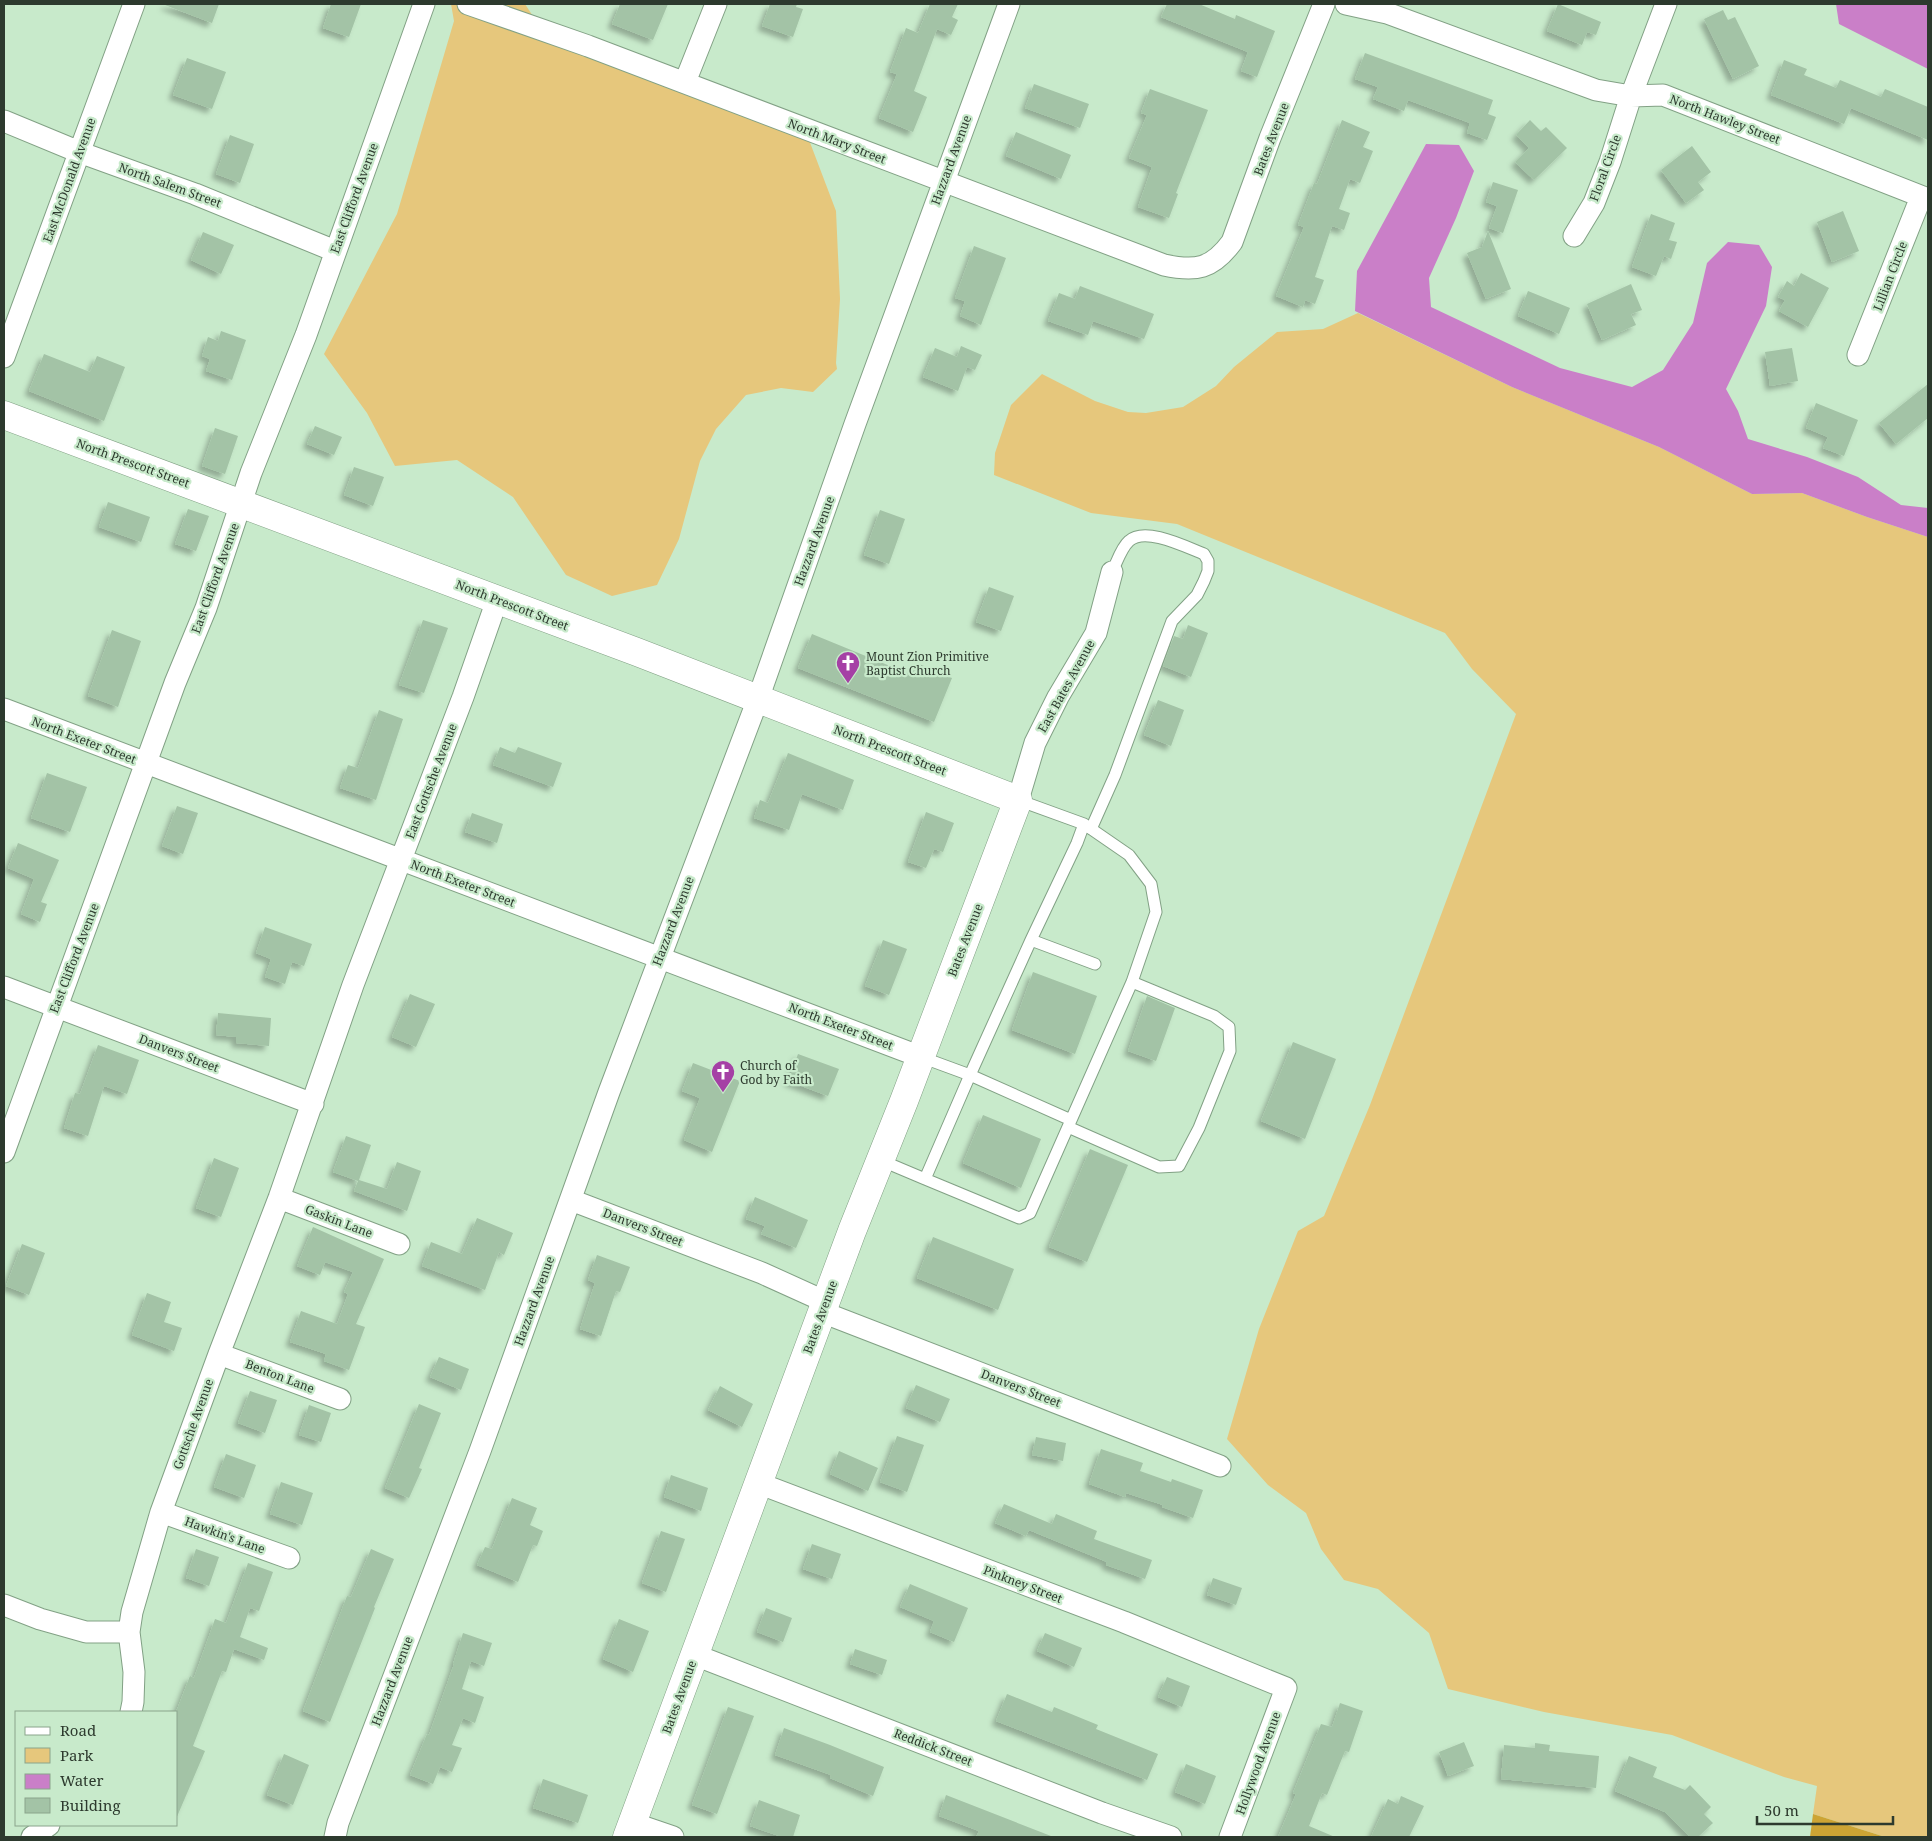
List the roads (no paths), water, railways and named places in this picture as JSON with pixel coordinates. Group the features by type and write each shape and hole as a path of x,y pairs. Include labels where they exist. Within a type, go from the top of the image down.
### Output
{"street":[{"name":"East McDonald Avenue","path":"4,357 134,4"},
{"name":"East Clifford Avenue","path":"4,1152 175,683 206,608 251,473 306,336 380,123 401,71 424,4"},
{"name":"North Mary Street","path":"468,4 685,82 1164,265 1181,269 1206,266"},
{"path":"685,82 716,4"},
{"name":"Hazzard Avenue","path":"335,1837 338,1823 480,1451 660,958 758,699 1009,4"},
{"name":"Bates Avenue","path":"1206,266 1222,255 1232,242 1270,138 1324,4"},
{"name":"North Hawley Street","path":"1346,4 1386,13 1596,90 1631,96 1663,96 1925,198"},
{"name":"Floral Circle","path":"1574,236 1594,203 1610,162 1631,96 1666,4"},
{"name":"North Salem Street","path":"4,121 80,152 195,194 335,251"},
{"name":"Lillian Circle","path":"1858,355 1925,198"},
{"name":"North Prescott Street","path":"4,415 758,699 1018,800"},
{"name":"East Bates Avenue","path":"1018,800 1035,743 1058,697 1096,633 1112,572"},
{"name":"East Gottsche Avenue","path":"313,1104 353,986 463,697 497,600"},
{"name":"North Exeter Street","path":"4,709 921,1057"},
{"name":"Bates Avenue","path":"630,1830 824,1307 1018,800"},
{"name":"Danvers Street","path":"4,987 313,1104"},
{"name":"Gottsche Avenue","path":"131,1711 134,1672 129,1632 132,1612 161,1512 313,1104"},
{"name":"Gaskin Lane","path":"279,1198 399,1244"},
{"name":"Danvers Street","path":"571,1200 762,1273 824,1307 1220,1466"},
{"name":"Benton Lane","path":"219,1354 340,1399"},
{"name":"Pinkney Street","path":"758,1483 1124,1622 1286,1688"},
{"name":"Hawkin's Lane","path":"161,1512 289,1558"},
{"path":"4,1605 40,1619 86,1632 129,1632"},
{"name":"Reddick Street","path":"695,1656 1102,1813 1171,1837"},
{"name":"Hollywood Avenue","path":"1230,1837 1286,1688"},
{"path":"32,1837 48,1826"},
{"path":"630,1830 673,1837"}],"lane":[{"path":"925,1179 1031,940 1077,843 1088,827 1115,774 1172,621 1197,595 1208,571 1208,561 1204,554 1149,534 1134,537 1127,542 1112,572"},
{"path":"880,1160 1019,1218 1030,1213 1132,982 1156,912 1151,884 1129,855 1088,827 1018,800"},
{"path":"1031,940 1095,964"},
{"path":"921,1057 970,1075 1158,1167 1179,1166 1199,1128 1230,1051 1229,1027 1214,1016 1132,982"}],"water":[{"path":"1836,4 1928,4 1928,69 1839,24"},
{"path":"1426,144 1459,145 1474,171 1456,218 1429,278 1431,307 1560,368 1632,387 1663,370 1693,323 1707,263 1728,242 1759,245 1772,267 1766,306 1726,389 1738,411 1748,439 1807,457 1858,477 1901,505 1928,508 1928,537 1802,493 1752,494 1659,447 1512,387 1355,311 1357,271"}],"place":[{"name":"Mount Zion Primitive Baptist Church","path":"848,684"},
{"name":"Church of God by Faith","path":"723,1093"}]}
